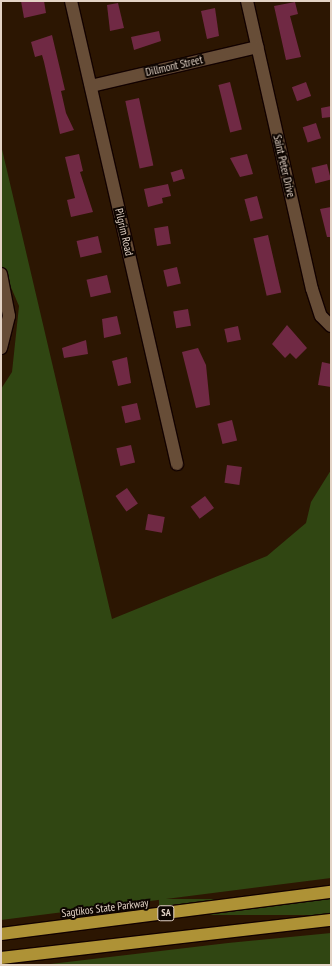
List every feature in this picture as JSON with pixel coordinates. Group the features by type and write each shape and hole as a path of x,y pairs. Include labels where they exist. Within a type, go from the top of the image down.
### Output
{"highway":[{"name":"Sagtikos State Parkway","path":"1,934 331,892"},
{"path":"1,958 331,920"}],"street":[{"name":"Pilgrim Road","path":"71,1 177,464"},
{"name":"Saint Peter Drive","path":"247,1 312,289 321,316 331,326"},
{"name":"Dillmont Street","path":"91,86 258,47"},
{"path":"1,274 9,316 1,348"}],"green space":[{"path":"1,145 112,619 267,556 306,523 311,502 331,470 331,878 1,920 1,389 12,372 19,306 1,264"},
{"path":"159,899 331,899 331,915 159,915"},
{"path":"331,933 331,965 42,965 228,943"}],"building":[{"path":"21,1 44,1 46,13 24,18"},
{"path":"295,2 298,14 290,16 301,57 286,60 274,6"},
{"path":"118,3 124,28 110,31 107,5"},
{"path":"215,8 219,36 207,39 201,11"},
{"path":"159,31 161,41 134,50 131,37"},
{"path":"52,35 65,90 61,91 66,113 74,130 60,134 42,55 35,57 31,42"},
{"path":"230,82 242,130 230,132 218,85"},
{"path":"306,82 311,96 297,101 292,87"},
{"path":"139,98 153,165 140,168 125,101"},
{"path":"331,106 331,117 322,118 321,108"},
{"path":"316,123 321,138 308,143 303,127"},
{"path":"79,154 83,171 80,172 93,212 71,217 67,200 75,198 65,157"},
{"path":"247,154 253,174 240,177 230,158"},
{"path":"327,164 331,180 315,183 311,168"},
{"path":"182,169 185,179 173,182 171,173"},
{"path":"168,184 171,196 162,198 163,203 148,207 144,189"},
{"path":"257,196 263,218 250,222 244,199"},
{"path":"331,207 331,237 327,237 320,209"},
{"path":"168,226 171,244 157,246 154,228"},
{"path":"268,235 281,292 267,296 253,238"},
{"path":"98,236 102,253 80,258 77,241"},
{"path":"177,267 181,284 167,287 163,270"},
{"path":"107,275 111,293 91,297 87,280"},
{"path":"188,309 191,326 176,328 173,312"},
{"path":"117,316 121,334 104,338 102,319"},
{"path":"287,325 307,348 296,359 290,353 285,358 272,344"},
{"path":"238,326 241,340 227,343 224,329"},
{"path":"86,340 88,354 64,358 62,348"},
{"path":"198,348 206,365 210,405 196,408 182,352"},
{"path":"127,357 131,383 118,386 112,361"},
{"path":"322,362 331,364 331,387 318,385"},
{"path":"137,403 141,420 125,423 121,407"},
{"path":"232,420 237,440 223,444 217,424"},
{"path":"131,445 135,463 120,466 116,448"},
{"path":"227,465 242,467 239,485 224,483"},
{"path":"127,488 138,504 126,512 116,496"},
{"path":"205,496 214,508 200,519 191,507"},
{"path":"148,514 165,517 162,533 145,530"}]}
